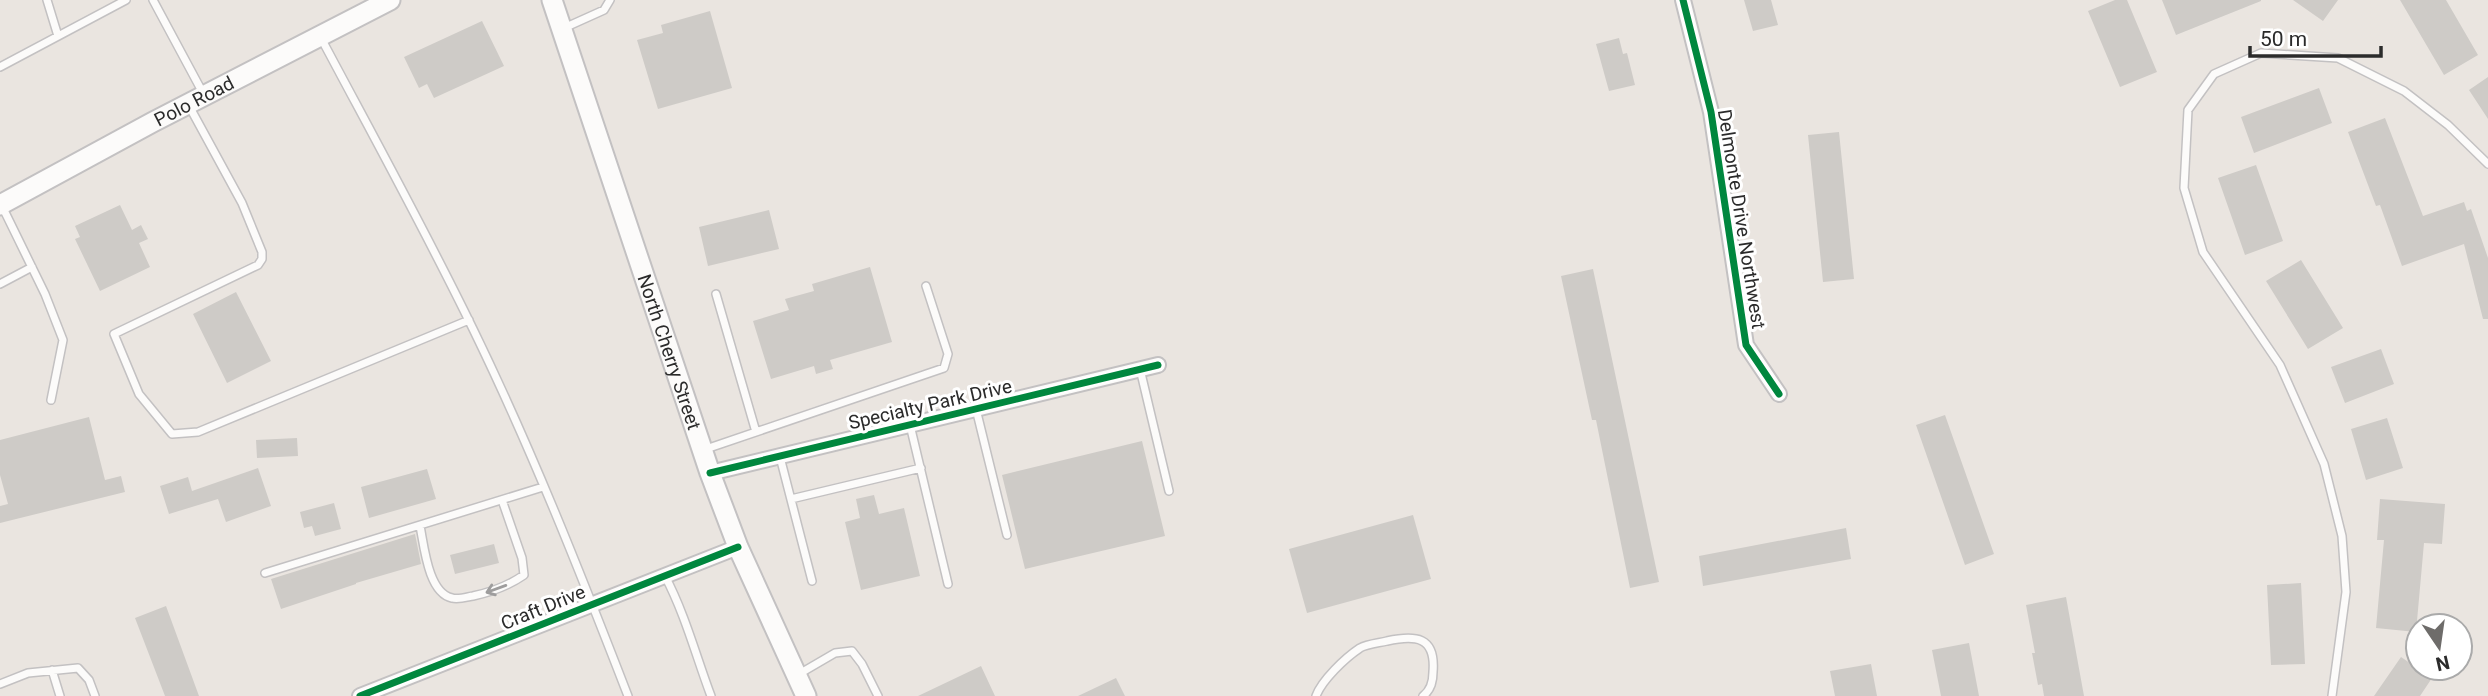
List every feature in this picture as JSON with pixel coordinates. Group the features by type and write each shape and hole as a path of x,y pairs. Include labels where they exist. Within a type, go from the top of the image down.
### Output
{"main road":[{"name":"Polo Road","path":"1,204 196,99 390,0"},
{"name":"North Cherry Street","path":"552,0 710,473 738,547 806,696"}],"street":[{"name":"Delmonte Drive Northwest","path":"1683,0 1711,112 1746,345 1779,394"},
{"name":"Specialty Park Drive","path":"710,473 1158,365"},
{"name":"Craft Drive","path":"360,696 738,547"}],"lane":[{"path":"47,0 58,36"},
{"path":"104,0 110,8"},
{"path":"0,67 126,0"},
{"path":"153,0 262,252 258,265 114,334 139,394 172,434 198,432 469,320"},
{"path":"560,29 604,10 610,0"},
{"path":"320,36 469,320 512,413 593,604 628,696"},
{"path":"2332,696 2346,593 2343,536 2325,464 2280,365 2203,252 2184,188 2188,110 2214,74 2261,53 2338,58 2404,91 2448,125 2488,164"},
{"path":"1,204 63,340 51,400"},
{"path":"0,284 32,267"},
{"path":"702,450 944,368 948,354 926,286"},
{"path":"716,294 756,432"},
{"path":"1140,369 1169,491"},
{"path":"976,409 1007,535"},
{"path":"910,425 948,584"},
{"path":"780,456 812,581"},
{"path":"790,499 920,468"},
{"path":"265,573 543,487"},
{"path":"420,526 435,586 441,593 453,599 495,591 524,575 522,558 502,500"},
{"path":"665,576 678,602 711,696"},
{"path":"1316,696 1321,683 1362,647 1405,637 1420,638 1430,648 1434,663 1433,681 1427,694 1423,696"},
{"path":"797,675 835,653 852,651 862,664 877,696"},
{"path":"0,684 28,673 78,668 89,680 95,696"},
{"path":"52,670 60,696"}],"building":[{"path":"1744,0 1771,0 1778,25 1753,31"},
{"path":"2115,0 2127,0 2157,72 2120,87 2088,11"},
{"path":"2162,0 2261,0 2261,1 2176,35"},
{"path":"2293,0 2338,0 2323,21"},
{"path":"2400,0 2446,0 2478,55 2444,75"},
{"path":"710,11 732,88 658,109 637,40 663,33 661,25"},
{"path":"482,21 504,66 434,98 427,84 419,88 404,57"},
{"path":"1619,38 1623,54 1627,53 1635,85 1609,91 1596,44"},
{"path":"2488,77 2488,119 2469,90"},
{"path":"2319,88 2332,123 2254,153 2241,117"},
{"path":"2385,118 2423,216 2464,202 2467,211 2471,209 2488,258 2488,319 2483,319 2464,244 2402,266 2380,205 2376,206 2348,132"},
{"path":"1839,132 1854,279 1823,282 1808,135"},
{"path":"2256,165 2283,241 2245,255 2218,178"},
{"path":"120,205 132,230 141,225 148,239 139,243 150,267 100,291 75,239 80,237 75,226"},
{"path":"769,210 779,249 708,266 699,227"},
{"path":"2301,260 2343,328 2308,349 2266,281"},
{"path":"870,267 892,342 830,360 833,369 816,374 814,366 771,379 753,321 789,310 785,299 814,291 812,284"},
{"path":"1593,269 1659,582 1630,588 1596,420 1592,420 1561,276"},
{"path":"236,292 271,361 227,383 193,314"},
{"path":"2381,349 2394,384 2345,403 2331,367"},
{"path":"1945,415 1994,554 1965,565 1916,425"},
{"path":"89,417 105,480 121,476 125,492 0,523 0,506 8,504 0,475 0,440"},
{"path":"2387,418 2403,468 2366,480 2351,429"},
{"path":"297,438 298,456 257,458 256,440"},
{"path":"1142,441 1165,536 1025,569 1002,475"},
{"path":"258,468 271,506 226,522 218,499 169,514 160,486 188,477 192,491"},
{"path":"427,469 436,499 369,518 361,487"},
{"path":"874,495 879,514 904,508 920,576 861,590 845,522 860,518 856,499"},
{"path":"2380,499 2445,504 2442,544 2424,543 2418,612 2404,612 2404,631 2376,628 2384,540 2377,540"},
{"path":"334,503 341,529 315,536 312,526 304,528 300,512"},
{"path":"1413,515 1431,579 1307,613 1289,549"},
{"path":"1846,528 1851,559 1703,586 1699,556"},
{"path":"415,534 421,564 281,609 271,579"},
{"path":"494,544 499,563 455,574 450,555"},
{"path":"2301,583 2305,664 2271,665 2267,585"},
{"path":"2066,597 2084,696 2044,696 2042,684 2038,685 2026,605"},
{"path":"166,606 199,696 165,696 135,618"},
{"path":"1969,643 1979,696 1941,696 1932,650"},
{"path":"2401,657 2404,659 2404,682 2429,682 2420,696 2374,696"},
{"path":"1871,664 1877,696 1835,696 1830,671"},
{"path":"981,666 995,696 918,696"},
{"path":"1116,678 1125,696 1078,696"}],"cycle path":[{"path":"1683,0 1711,112 1746,345 1779,394"},
{"path":"710,473 1158,365"},
{"path":"360,696 738,547"}]}
